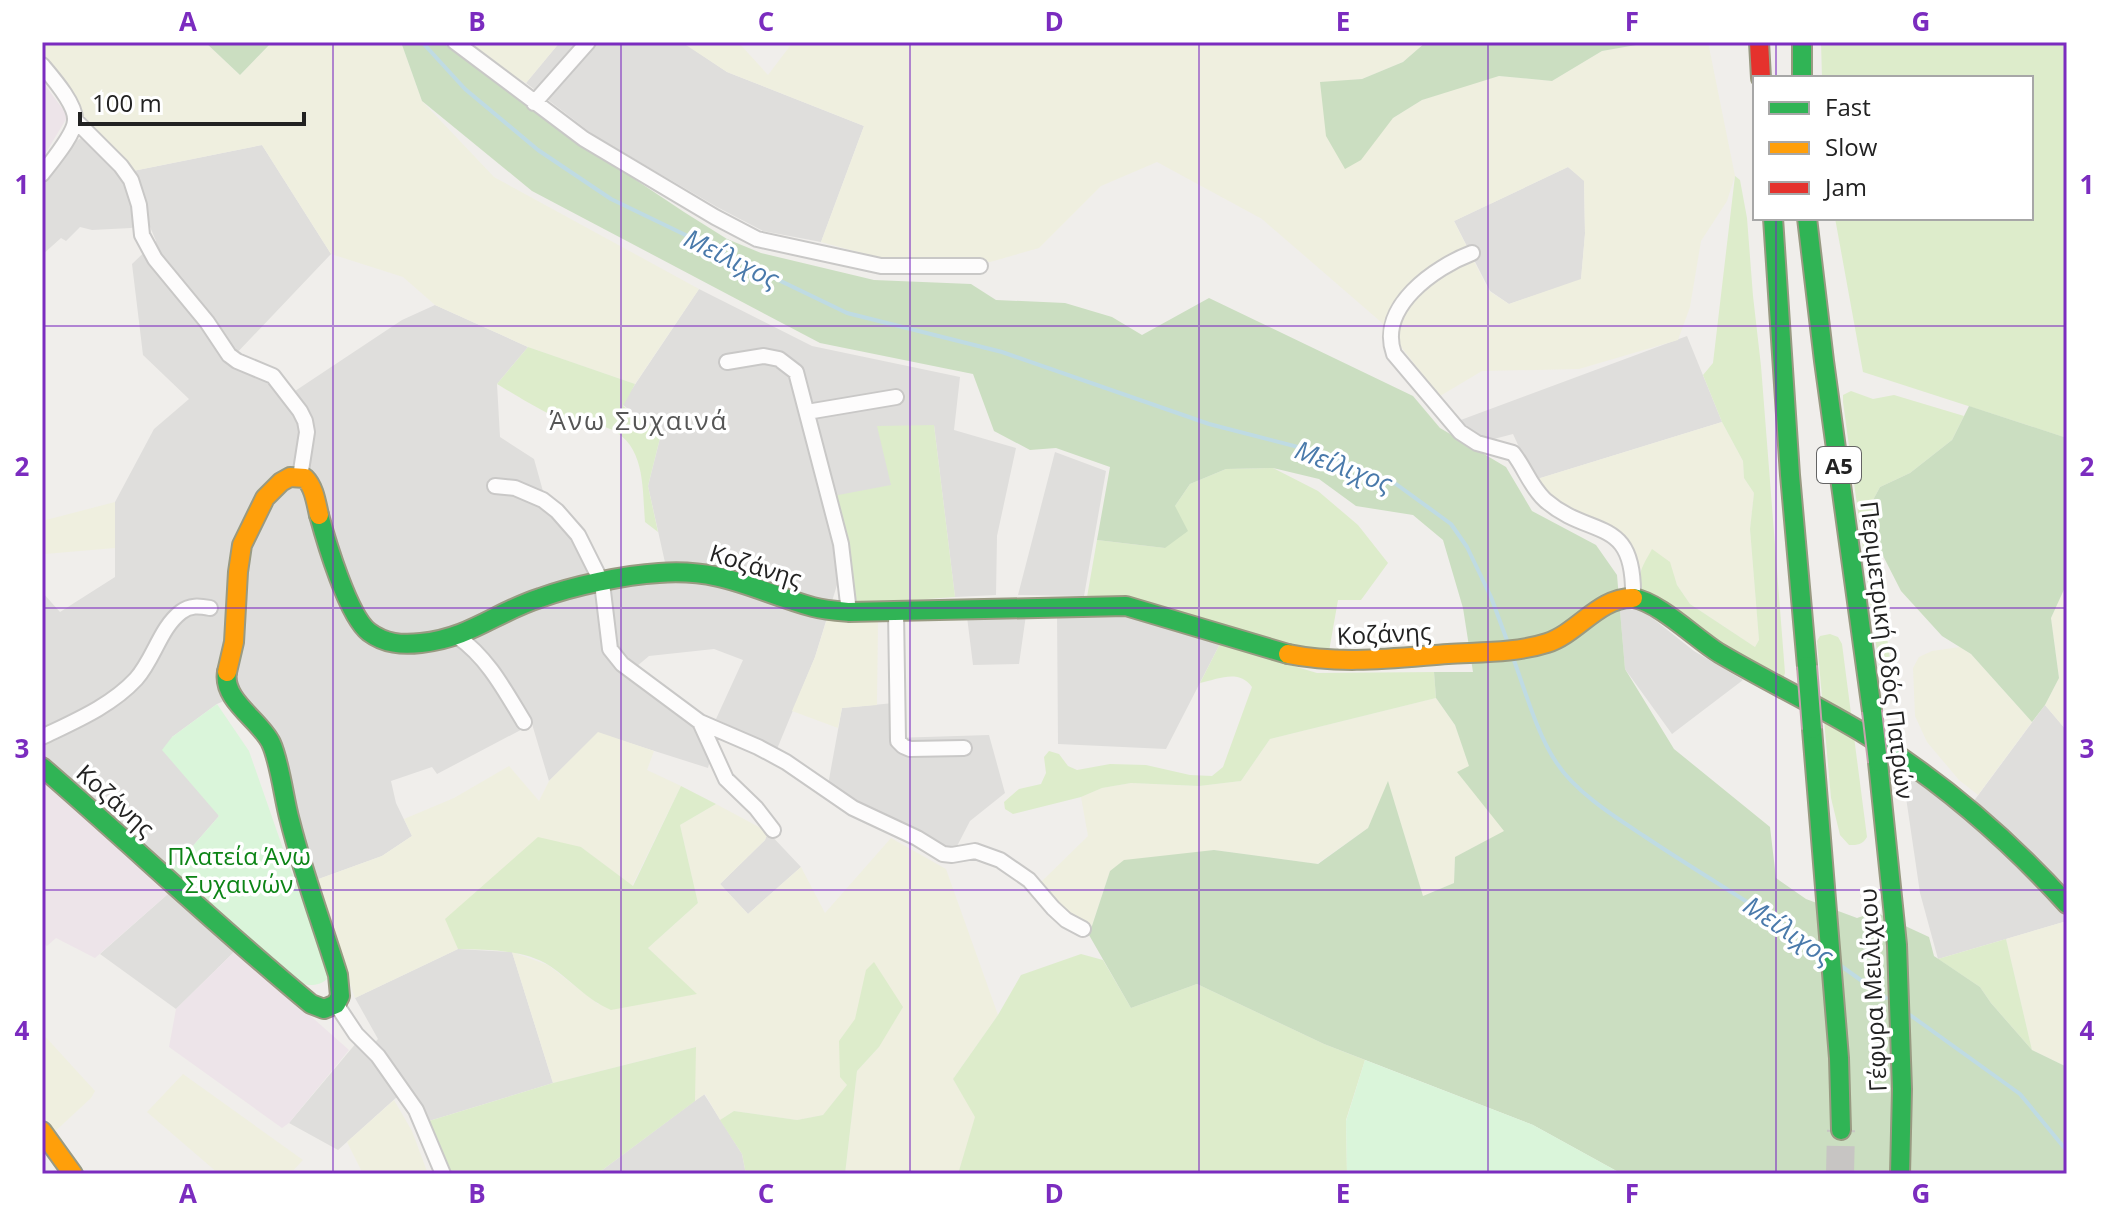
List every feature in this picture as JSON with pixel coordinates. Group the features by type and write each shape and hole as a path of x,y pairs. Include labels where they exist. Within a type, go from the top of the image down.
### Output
{"main road":[{"path":"1759,42 1761,76"},
{"path":"1802,42 1802,76"},
{"name":"Γέφυρα Μειλίχιου","path":"1773,220 1790,475 1836,1006 1841,1130"},
{"name":"Περιμετρική Οδός Πατρών","path":"1807,220 1888,851"},
{"path":"300,477 288,478 270,492 244,540 239,559 234,642 226,679 231,696 260,726 272,745 290,823 338,975 340,996 336,1004"},
{"name":"Κοζάνης","path":"300,477 308,480 310,485 325,538 351,605 366,630 382,640 397,644 436,642 458,637 531,600 588,585 654,573 694,571 730,578 805,606 849,612 1126,606 1162,614 1288,654 1320,660 1523,648 1550,642 1572,632 1608,604 1633,598"},
{"path":"1633,598 1652,604 1717,653 1838,718 1901,757 1993,829 2045,878 2067,904"},
{"name":"Κοζάνης","path":"42,767 246,950 311,1004 324,1009 336,1004"},
{"name":"Γέφυρα Μειλίχιου","path":"1888,851 1901,1032 1900,1174"},
{"path":"42,1131 73,1174"}],"street":[{"path":"534,103 588,42"},
{"path":"460,44 534,103 596,146 757,239 881,266 980,266"},
{"path":"42,65 73,108 75,120 72,130 42,174"},
{"path":"75,120 131,180 139,205 142,235 155,259 232,358 273,376 300,411 307,432 300,477"},
{"path":"1472,253 1456,259 1430,276 1405,300 1393,324 1391,339 1394,354 1460,432 1477,443 1513,453 1527,479 1543,498 1577,520 1615,536 1627,554 1633,575 1633,598"},
{"path":"727,362 764,356 779,359 796,372 841,544 849,612"},
{"path":"807,412 896,397"},
{"path":"495,486 530,493 557,511 578,535 602,583 610,649 622,664 700,722 775,755 845,803 943,854 975,851 1000,860 1029,880 1066,920 1083,929"},
{"path":"42,737 117,696 137,678 173,619 184,609 197,606 210,608"},
{"path":"896,611 898,741 910,749 964,748"},
{"path":"458,637 490,668 524,722"},
{"path":"700,722 726,779 768,821 773,830"},
{"path":"336,1004 416,1110 443,1174"}],"shaded area":[{"path":"560,42 689,42 687,45 727,72 864,126 821,242 763,231 595,136 526,83"},
{"path":"42,81 68,116 42,159"},
{"path":"89,133 128,172 262,145 331,254 233,357 289,395 402,320 435,305 528,347 497,384 500,437 534,459 548,509 587,558 594,589 668,576 648,486 661,434 623,405 699,289 812,346 960,377 954,430 1016,448 997,536 996,595 955,597 934,425 891,485 831,526 839,574 837,585 815,657 777,749 716,719 743,660 714,649 649,656 630,672 689,717 713,748 708,768 598,733 549,781 532,724 437,774 432,767 391,781 396,803 412,836 382,856 313,881 294,811 279,734 237,695 217,704 172,737 219,816 171,871 42,757 42,592 60,612 115,577 115,502 154,429 189,399 143,355 132,264 156,241 148,222 131,228 92,230 80,227 66,241 61,238 42,255 42,188 65,151"},
{"path":"1568,167 1584,180 1585,234 1581,280 1509,304 1490,291 1454,221"},
{"path":"1687,336 1722,422 1534,480 1513,434 1490,440 1470,433 1458,421"},
{"path":"1055,452 1106,471 1084,596 1018,595"},
{"path":"1027,608 1019,664 973,665 966,609"},
{"path":"1626,609 1646,613 1694,651 1743,680 1672,734 1625,669 1620,611"},
{"path":"1057,612 1134,613 1223,638 1166,749 1058,744"},
{"path":"894,703 893,738 989,735 1005,793 970,821 955,850 850,800 828,785 842,708"},
{"path":"2045,705 2067,731 2067,921 1938,959 1920,893 1902,770 1962,817"},
{"path":"42,781 169,893 95,958 56,938 47,946 42,942"},
{"path":"768,832 801,867 748,914 720,884 765,840"},
{"path":"169,893 236,950 176,1009 100,954"},
{"path":"458,949 512,952 553,1083 429,1121 408,1087 338,1150 289,1123 357,1042 366,1052 378,1039 355,998"},
{"path":"236,950 349,1050 282,1128 169,1047 176,1009"},
{"path":"704,1094 742,1154 746,1174 597,1174"}],"green space":[{"path":"42,42 205,42 240,75 272,42 401,42 422,101 494,177 699,289 635,384 528,347 435,305 403,277 331,254 262,145 128,172 89,133 81,114 42,59"},
{"path":"205,42 272,42 240,75"},
{"path":"401,42 442,42 684,212 727,239 761,253 874,280 971,284 996,300 1065,303 1112,317 1142,335 1209,298 1413,396 1440,428 1506,467 1532,511 1596,545 1617,575 1625,669 1674,749 1770,827 1776,878 1806,899 1857,918 1875,912 1929,937 1934,956 1980,987 2032,1050 2067,1067 2067,1174 1622,1174 1533,1125 1324,1044 1197,984 1131,1008 1089,935 1110,871 1124,860 1214,850 1318,864 1368,828 1388,781 1423,896 1454,883 1455,857 1504,831 1457,772 1469,766 1455,725 1436,698 1434,672 1473,672 1463,608 1443,540 1413,515 1356,506 1319,479 1273,468 1226,469 1190,484 1175,506 1188,531 1165,548 1097,540 1110,467 1056,448 1030,450 994,431 973,374 820,343 532,191 422,101"},
{"path":"479,42 560,42 526,83 472,50"},
{"path":"691,42 738,42 768,75 793,42 1426,42 1403,62 1362,79 1321,83 1378,135 1393,118 1422,100 1499,76 1552,81 1602,51 1653,42 1708,42 1735,176 1727,201 1701,241 1690,307 1678,340 1579,369 1482,371 1440,396 1381,322 1262,219 1157,162 1101,186 1039,248 990,262 884,259 821,242 864,126 727,72 686,45","holes":["1568,167 1584,181 1585,234 1581,279 1509,304 1489,291 1454,221"]},
{"path":"1426,42 1653,42 1602,51 1552,81 1499,76 1422,100 1393,118 1361,160 1345,169 1326,136 1320,82 1362,79 1403,62"},
{"path":"1821,42 2067,42 2067,438 1863,372 1835,220 2033,220 2033,76 1822,76"},
{"path":"1735,176 1740,180 1747,218 1761,366 1785,673 1782,682 1642,592 1640,580 1641,570 1652,549 1670,562 1677,585 1690,604 1755,647 1759,640 1750,529 1754,493 1744,478 1743,461 1722,422 1703,375 1713,363"},
{"path":"528,347 635,384 623,406 661,434 648,486 658,532 645,522 639,466 628,443 600,425 569,421 552,415 497,384"},
{"path":"1851,391 1873,399 1894,395 1964,416 1952,440 1910,473 1880,487 1873,500 1876,560 1891,665 1882,672 1843,402 1843,395"},
{"path":"1969,406 2067,438 2067,583 2051,618 2059,678 2032,722 1971,654 1942,636 1901,591 1876,542 1873,500 1880,487 1910,473 1952,440"},
{"path":"1722,422 1743,461 1744,478 1754,493 1750,529 1759,640 1755,647 1690,604 1677,585 1669,562 1652,550 1639,573 1633,558 1605,536 1577,526 1534,480"},
{"path":"934,425 955,597 857,604 851,592 833,496 891,485 877,426"},
{"path":"1273,468 1318,491 1358,525 1388,563 1361,600 1338,600 1328,657 1122,599 1087,597 1097,540 1165,548 1175,506 1190,484 1226,469"},
{"path":"115,502 115,548 45,554 42,560 42,521"},
{"path":"2067,583 2067,731 2045,705 2059,678 2051,618"},
{"path":"827,619 878,620 877,705 842,708 838,728 792,711"},
{"path":"1830,634 1838,637 1842,644 1867,837 1857,845 1849,845 1840,835 1831,798 1817,641 1820,636"},
{"path":"1223,638 1317,673 1434,672 1436,698 1270,739 1241,781 1199,786 1131,783 1102,788 1081,797 1013,814 1005,809 1004,802 1019,789 1041,784 1046,773 1044,757 1049,751 1059,754 1068,766 1077,770 1110,764 1146,765 1190,775 1212,776 1223,767 1252,687 1247,681 1235,677 1200,683"},
{"path":"1960,647 1971,654 2032,722 1978,795 1959,780 1927,742 1915,716 1913,668 1919,657 1932,651"},
{"path":"1436,698 1455,725 1470,767 1458,773 1505,831 1455,857 1454,883 1423,896 1388,782 1368,828 1317,864 1214,850 1110,871 1089,935 1064,914 1039,884 1088,836 1081,797 1102,788 1131,783 1199,786 1241,781 1270,739"},
{"name":"Πλατεία Άνω Συχαινών","path":"217,704 249,751 321,948 328,978 319,984 301,983 277,965 171,871 219,816 162,750 172,737"},
{"path":"598,732 654,751 647,770 681,786 632,886 581,847 446,918 458,949 355,998 313,881 382,856 412,836 404,819 454,798 509,766 539,801 549,781"},
{"path":"681,786 716,804 680,825 698,903 648,948 697,994 611,1010 594,1001 540,960 506,952 458,949 445,919 538,837 581,847 633,886"},
{"path":"716,804 768,832 765,840 720,884 748,914 801,867 825,913 891,838 946,869 998,1015 953,1079 976,1117 958,1174 845,1174 857,1071 879,1047 856,1019 839,1041 847,1085 823,1115 797,1120 734,1111 720,1120 705,1094 695,1101 695,1047 553,1083 512,952 548,965 598,1004 696,994 648,948 698,903 680,825"},
{"path":"2067,921 2067,1067 2032,1050 2006,939"},
{"path":"2006,939 2032,1050 1980,987 1938,959"},
{"path":"1081,954 1103,960 1131,1008 1197,984 1365,1060 1346,1120 1347,1174 958,1174 975,1117 953,1079 998,1015 1021,975"},
{"path":"874,962 903,1007 879,1047 857,1071 845,1174 746,1174 742,1154 720,1120 734,1111 797,1120 823,1115 847,1085 840,1077 839,1041 855,1019 866,970"},
{"path":"42,1033 95,1091 49,1137 42,1126"},
{"path":"696,1047 695,1101 597,1174 449,1174 429,1121 553,1083"},
{"path":"1365,1060 1533,1125 1622,1174 1347,1174 1346,1121"},
{"path":"183,1074 303,1160 290,1174 219,1174 147,1112"},
{"path":"394,1100 412,1131 428,1174 363,1174 347,1142"}],"waterway":[{"name":"Μείλιχος","path":"422,42 465,89 538,150 611,199 847,313 1002,352 1209,424 1325,454 1396,484 1451,524 1467,547 1491,597 1508,643"},
{"name":"Μείλιχος","path":"1512,655 1543,737 1556,762 1574,784 1621,821 1818,949"},
{"name":"Μείλιχος","path":"1841,966 1886,998"},
{"name":"Μείλιχος","path":"1910,1015 2020,1094 2067,1151"}],"tunnel":[{"path":"1840,1174 1841,1130"}],"traffic: fast":[{"path":"1802,42 1802,76"},
{"path":"1773,220 1790,475 1807,666"},
{"path":"1807,220 1872,711"},
{"path":"319,515 353,611 369,632 394,643 421,643 454,636 524,604 583,585 630,576 682,572 721,577 813,607 849,612 1126,606 1288,654"},
{"path":"1633,598 1654,606 1719,653 1850,725 1922,773 1998,834 2067,904"},
{"path":"1807,666 1812,729"},
{"path":"42,767 311,1004 324,1009 336,1004 340,996 338,975 295,840 274,751 266,734 230,692 227,672"},
{"path":"1872,711 1878,762"},
{"path":"1812,729 1839,1058 1841,1130"},
{"path":"1878,762 1897,945 1902,1089 1900,1174"}],"traffic: slow":[{"path":"227,672 234,642 242,545 265,498 290,477 305,478 313,490 319,515"},
{"path":"1288,654 1368,660 1523,649 1558,638 1610,603 1633,598"},
{"path":"42,1131 73,1174"}],"traffic: jam":[{"path":"1759,42 1761,76"}],"district":[{"name":"Άνω Συχαινά","path":"639,420"}]}
